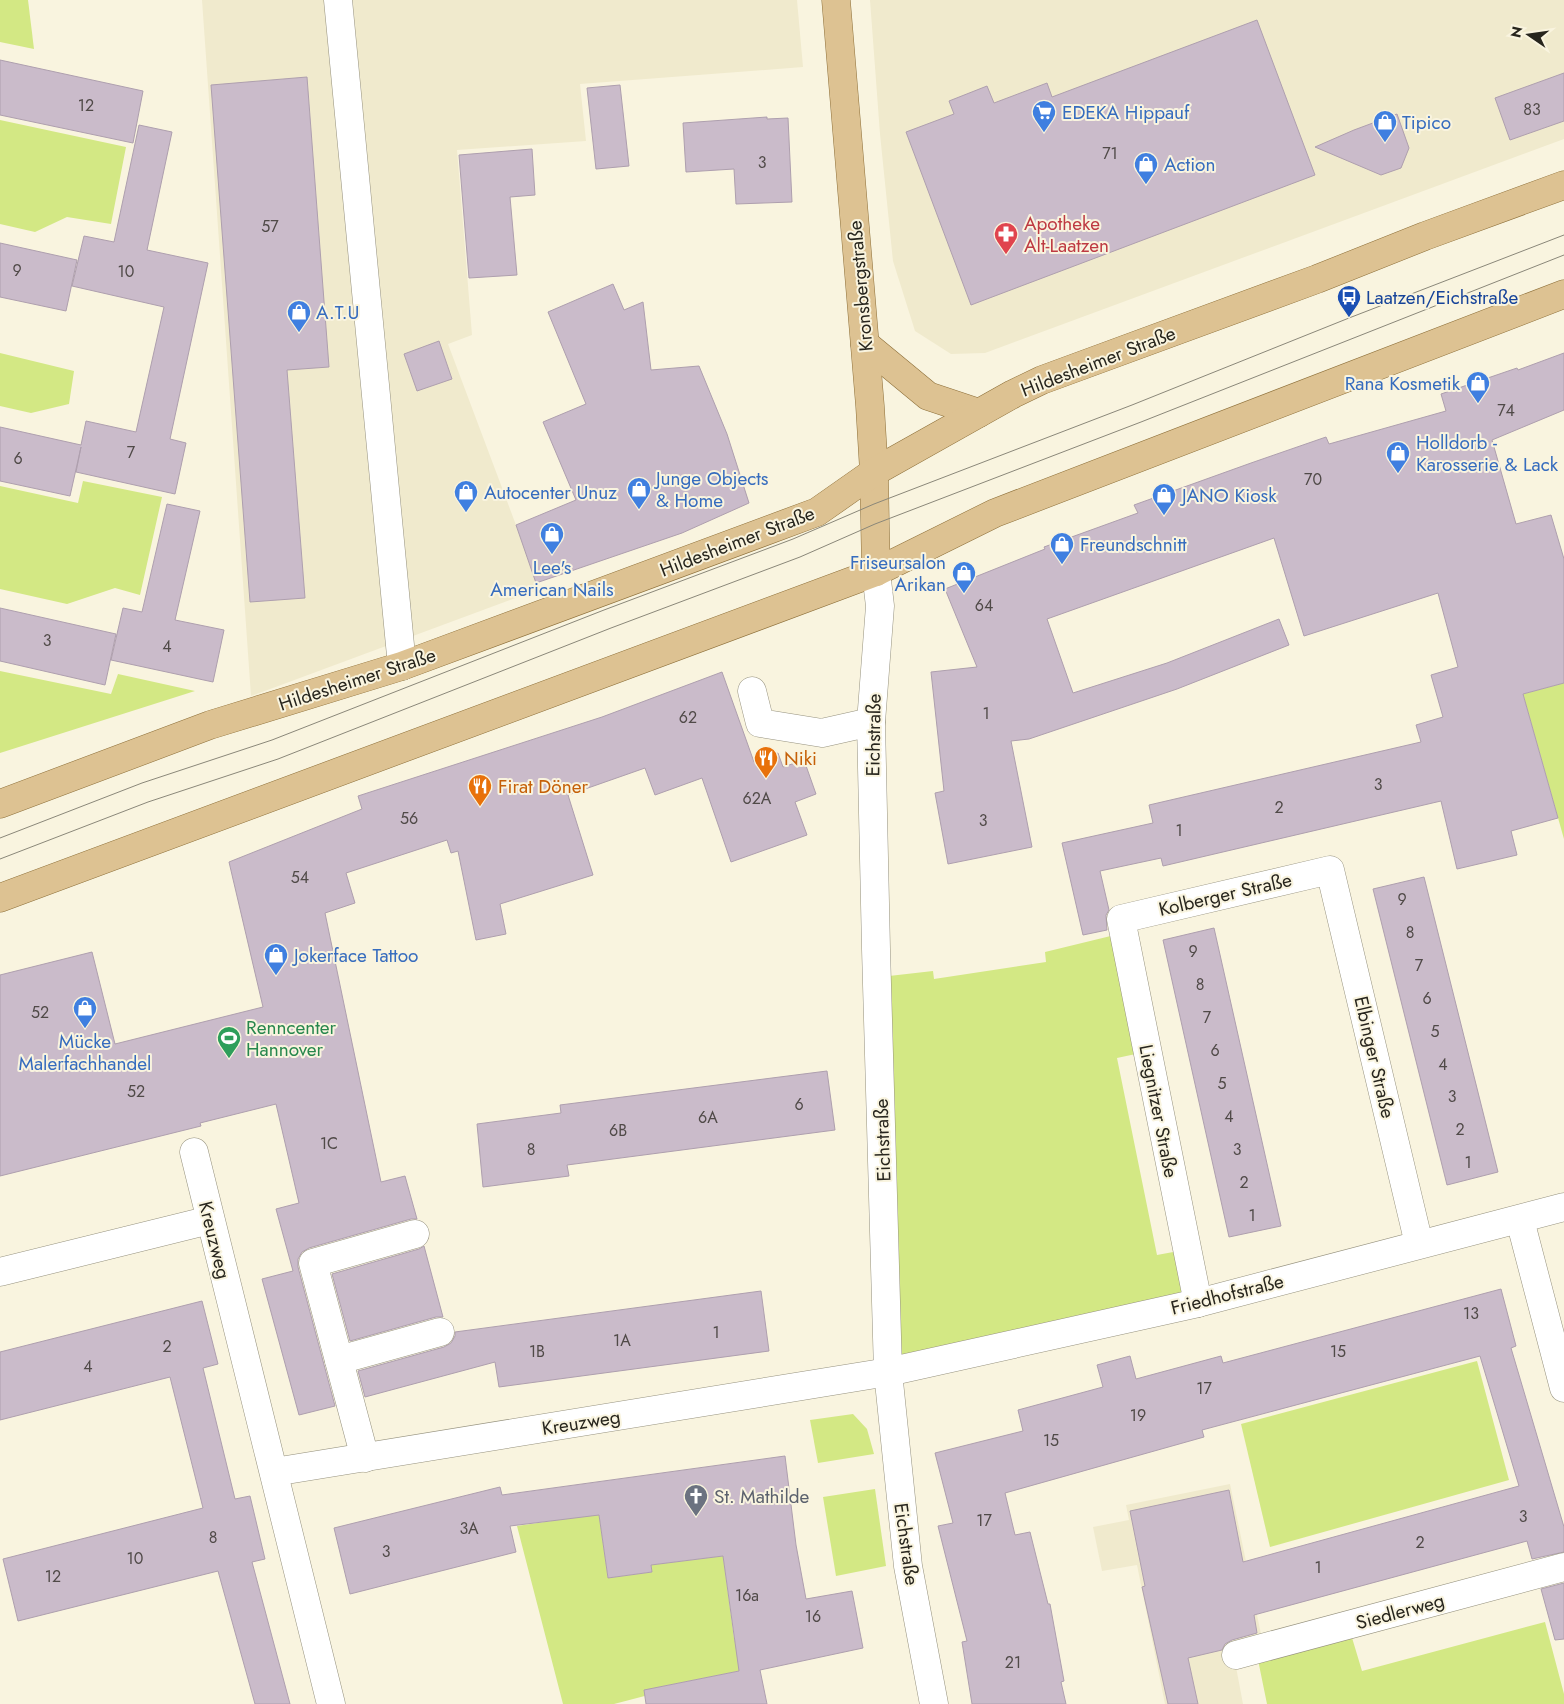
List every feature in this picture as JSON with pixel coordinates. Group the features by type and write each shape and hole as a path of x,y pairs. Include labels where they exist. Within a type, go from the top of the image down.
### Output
{"main road":[{"name":"Kronsbergstraße","path":"842,1 874,472 876,572"},
{"name":"Hildesheimer Straße","path":"0,804 210,725 402,666 817,512 874,472 1013,394 1042,380 1317,279 1425,236 1564,185"},
{"path":"0,898 876,572 995,513 1564,294"},
{"path":"864,344 928,396 979,413"}],"street":[{"path":"338,0 402,666"},
{"name":"Eichstraße","path":"876,572 880,606 871,722 888,1372 908,1566 934,1704"},
{"path":"752,691 760,723 822,733 871,722"},
{"name":"Kolberger Straße","path":"1121,919 1330,870"},
{"name":"Elbinger Straße","path":"1330,870 1420,1244"},
{"name":"Liegnitzer Straße","path":"1121,919 1198,1303"},
{"name":"Kreuzweg","path":"194,1152 331,1704"},
{"name":"Friedhofstraße","path":"888,1372 1198,1303 1564,1207"},
{"path":"0,1272 210,1220"},
{"path":"1520,1220 1564,1388"},
{"path":"365,1458 313,1263 415,1234"},
{"path":"339,1360 440,1332"},
{"name":"Kreuzweg","path":"274,1472 888,1372"},
{"name":"Siedlerweg","path":"1236,1655 1564,1566"}],"shaded area":[{"path":"202,0 797,0 803,67 580,84 586,141 457,150 472,335 448,344 540,589 251,696"},
{"path":"870,0 1564,0 1564,139 985,353 951,354 915,331 893,261 880,134"},
{"path":"1230,1484 1263,1644 1233,1651 1243,1704 1165,1704 1137,1565 1102,1571 1093,1527 1129,1520 1126,1505"}],"green space":[{"path":"0,0 28,0 34,49 0,42"},
{"path":"0,120 126,147 111,224 67,217 35,232 0,224"},
{"path":"0,353 74,371 69,404 31,413 0,406"},
{"path":"83,481 162,497 140,595 115,588 67,604 0,589 0,486 78,503"},
{"path":"0,671 111,694 118,674 195,691 0,753"},
{"path":"1564,683 1564,839 1523,694"},
{"path":"1123,933 1145,1052 1117,1058 1157,1255 1184,1250 1192,1292 896,1366 889,976 933,971 934,979 1046,962 1045,952"},
{"path":"1477,1361 1509,1480 1270,1547 1241,1424"},
{"path":"853,1414 867,1429 874,1454 818,1463 810,1420"},
{"path":"875,1489 886,1566 836,1576 823,1497"},
{"path":"596,1493 608,1578 652,1572 651,1565 723,1556 734,1638 744,1670 659,1687 660,1692 614,1704 563,1704 517,1526 551,1521 549,1499"},
{"path":"1545,1622 1564,1694 1564,1704 1267,1704 1257,1655 1350,1631 1362,1671"}],"building":[{"path":"1257,20 1315,175 971,305 906,132 954,114 949,101 987,86 994,103 1047,83 1052,97"},
{"path":"0,60 143,91 133,143 0,115"},
{"path":"1564,73 1564,121 1510,140 1495,98"},
{"path":"307,77 329,367 287,370 305,598 250,602 211,85"},
{"path":"620,85 629,166 596,169 587,88"},
{"path":"1397,114 1409,148 1401,168 1381,175 1315,147 1354,130"},
{"path":"767,117 767,119 788,118 792,202 736,204 734,169 686,172 683,123"},
{"path":"139,125 172,132 147,250 208,263 170,439 186,443 175,494 76,472 81,447 70,496 0,481 0,427 81,445 86,421 136,432 164,307 72,286 84,236 114,242"},
{"path":"532,149 535,195 510,197 517,275 469,278 459,155"},
{"path":"0,243 77,260 66,311 0,297"},
{"path":"613,284 624,310 643,302 651,370 699,366 727,434 749,503 682,533 536,583 516,525 576,500 543,422 586,404 548,312"},
{"path":"439,341 452,379 417,391 404,354"},
{"path":"1564,353 1564,410 1492,440 1516,524 1551,515 1564,559 1564,683 1523,694 1558,818 1511,831 1517,855 1457,869 1441,801 1163,866 1161,858 1100,871 1109,910 1106,915 1107,930 1083,935 1062,843 1153,823 1149,805 1421,742 1416,725 1443,717 1431,675 1458,667 1438,593 1304,636 1274,538 1047,619 1073,693 1167,663 1279,619 1289,645 1177,689 1029,739 1011,741 1032,847 948,864 935,793 944,791 931,672 977,667 945,589 1045,549 1044,547 1138,513 1134,505 1251,463 1326,437 1329,444 1446,411 1441,394 1517,368 1518,370"},
{"path":"167,504 200,511 175,620 224,630 213,682 111,660 123,608 142,612"},
{"path":"0,608 116,634 105,685 0,661"},
{"path":"722,672 754,762 778,753 783,767 804,760 816,794 795,802 807,835 731,862 702,778 655,795 645,768 568,795 593,875 500,904 506,934 476,940 458,851 451,853 447,840 346,873 355,903 325,913 381,1182 405,1176 417,1219 411,1219 309,1248 302,1252 298,1259 298,1267 335,1406 299,1415 262,1279 293,1271 276,1209 299,1203 276,1104 200,1123 201,1126 0,1176 0,975 92,952 115,1044 263,1007 229,862 362,809 358,796 602,717"},
{"path":"1424,877 1498,1172 1447,1185 1373,889"},
{"path":"1214,928 1281,1226 1229,1237 1163,940"},
{"path":"827,1071 835,1130 567,1165 569,1176 483,1187 477,1124 561,1113 560,1105"},
{"path":"424,1246 443,1317 436,1317 350,1341 332,1274"},
{"path":"1501,1289 1516,1346 1511,1348 1564,1527 1564,1552 1532,1559 1527,1541 1254,1615 1257,1633 1232,1640 1225,1644 1222,1650 1188,1658 1198,1704 1168,1704 1142,1587 1145,1586 1130,1511 1229,1490 1243,1562 1519,1486 1480,1356 1202,1430 1204,1437 1005,1493 1015,1535 1030,1532 1048,1604 1050,1604 1064,1681 1061,1682 1066,1704 972,1704 962,1642 967,1641 938,1526 953,1523 935,1453 1023,1431 1018,1410 1103,1387 1097,1365 1130,1356 1136,1379 1221,1356 1223,1363"},
{"path":"761,1291 769,1351 499,1387 495,1362 365,1397 358,1371 444,1347 451,1343 455,1332"},
{"path":"202,1301 218,1364 203,1368 235,1499 250,1496 265,1559 252,1562 290,1704 255,1704 218,1571 18,1621 3,1559 203,1508 170,1377 0,1420 0,1352"},
{"path":"785,1456 796,1545 806,1599 852,1591 863,1648 760,1670 767,1704 646,1704 644,1690 739,1671 723,1556 651,1565 652,1572 608,1578 599,1515 510,1526 516,1552 350,1594 334,1528 500,1487 502,1495"},
{"path":"1564,1583 1564,1639 1555,1640 1541,1589"}],"tram line":[{"path":"0,838 142,783 272,740 604,610 793,539 874,504 1564,235"},
{"path":"0,859 148,802 278,759 611,628 800,557 875,524 1141,422 1564,255"}],"place":[{"name":"EDEKA Hippauf","path":"1044,133"},
{"name":"Tipico","path":"1385,143"},
{"name":"Action","path":"1146,185"},
{"name":"Apotheke Alt-Laatzen","path":"1006,255"},
{"name":"Laatzen/Eichstraße","path":"1349,318"},
{"name":"A.T.U","path":"299,333"},
{"name":"Rana Kosmetik","path":"1478,404"},
{"name":"Holldorb - Karosserie & Lack","path":"1398,474"},
{"name":"Junge Objects & Home","path":"639,510"},
{"name":"Autocenter Unuz","path":"466,513"},
{"name":"JANO Kiosk","path":"1164,516"},
{"name":"Lee's American Nails","path":"552,555"},
{"name":"Freundschnitt","path":"1062,565"},
{"name":"Friseursalon Arikan","path":"964,594"},
{"name":"Niki","path":"766,779"},
{"name":"Firat Döner","path":"480,807"},
{"name":"Jokerface Tattoo","path":"276,976"},
{"name":"Mücke Malerfachhandel","path":"85,1029"},
{"name":"Renncenter Hannover","path":"229,1059"},
{"name":"St. Mathilde","path":"696,1517"}]}
